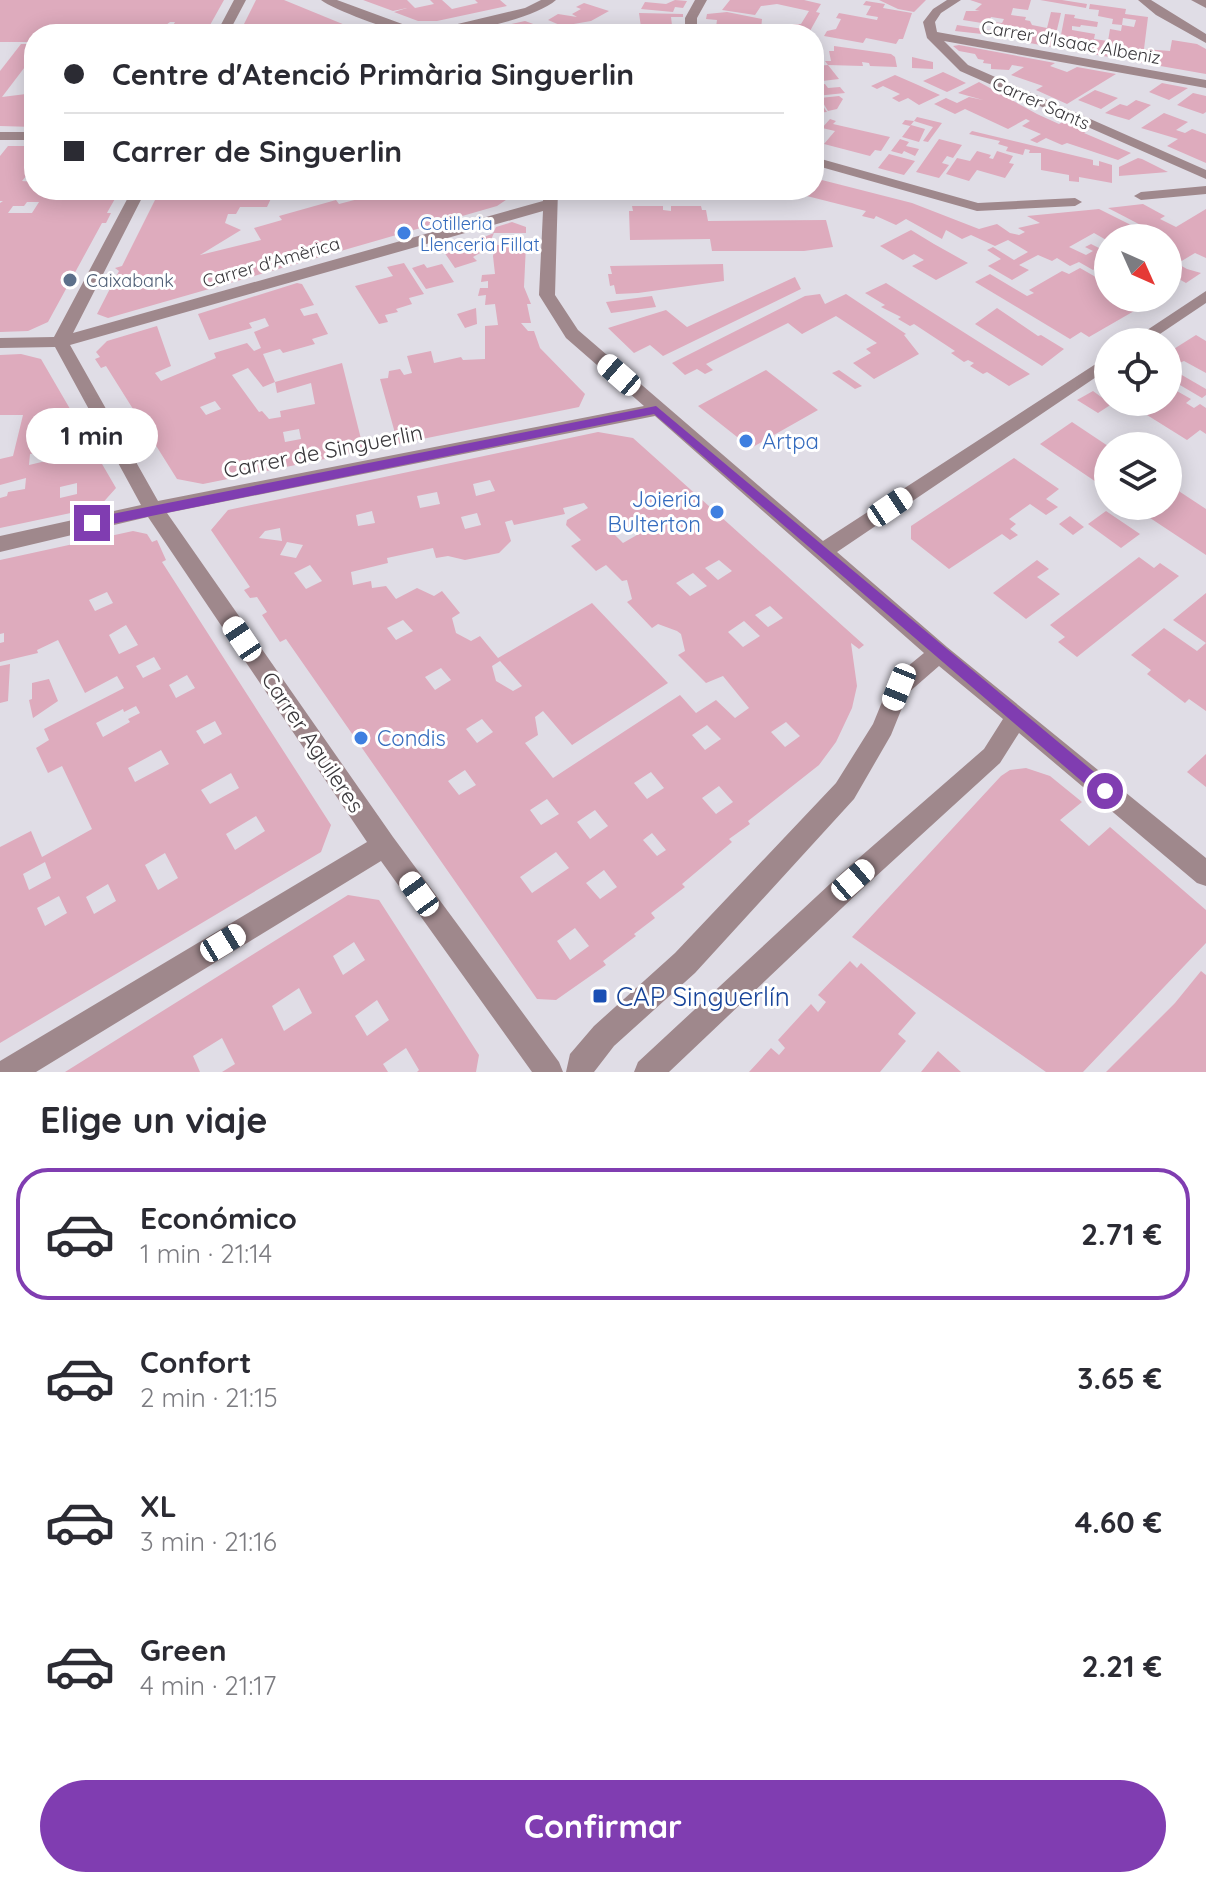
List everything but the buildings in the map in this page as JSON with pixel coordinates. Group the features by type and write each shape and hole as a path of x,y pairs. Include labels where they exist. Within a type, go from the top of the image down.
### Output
{"street":[{"path":"227,24 240,0"},
{"path":"327,0 392,24"},
{"path":"472,24 517,14 550,0"},
{"path":"691,24 701,0"},
{"path":"931,35 929,22 937,11 955,0"},
{"path":"1144,0 1160,13 1206,39"},
{"path":"1197,0 1206,5"},
{"name":"Carrer d'Isaac Albeniz","path":"931,35 1206,84"},
{"name":"Carrer Sants","path":"931,35 964,68 1206,175"},
{"path":"0,136 24,136"},
{"path":"824,164 977,207 1075,202"},
{"path":"1141,196 1206,190"},
{"path":"60,342 134,200"},
{"name":"Carrer d'Amèrica","path":"0,343 60,342 540,200"},
{"path":"550,200 547,295 572,334 939,653 1206,874"},
{"path":"1158,328 1206,296"},
{"name":"Carrer Aguileres","path":"60,342 153,509 384,845 549,1072"},
{"path":"822,552 1094,370"},
{"name":"Carrer de Singuerlin","path":"0,544 153,509 656,410"},
{"path":"580,1072 580,1064 604,1036 685,963 845,791 883,728 899,687 939,653"},
{"path":"648,1072 853,880 992,756 1017,717"},
{"path":"9,1072 384,845"}],"place":[{"name":"Cotilleria Llenceria Fillat","path":"404,233"},
{"name":"Caixabank","path":"70,280"},
{"name":"Artpa","path":"746,441"},
{"name":"Joieria Bulterton","path":"717,512"},
{"name":"Condis","path":"361,738"},
{"name":"CAP Singuerlín","path":"600,996"}],"route":[{"path":"92,523 656,410 1105,791"}]}
